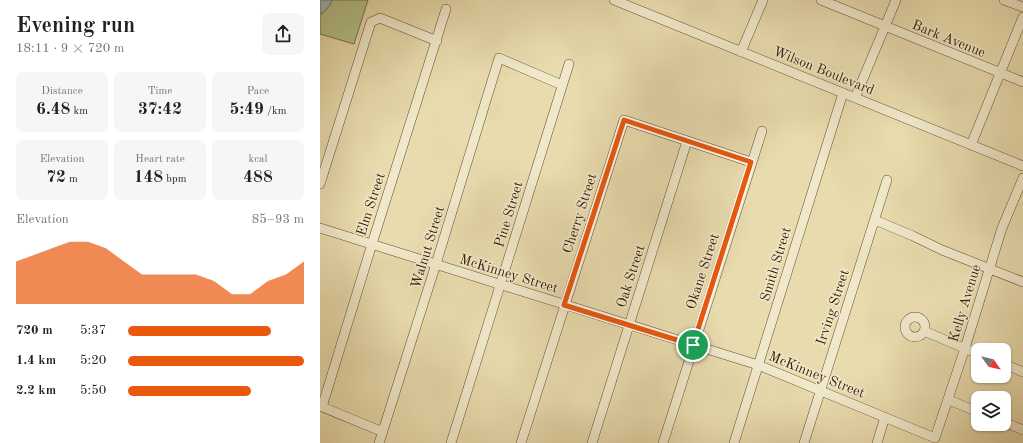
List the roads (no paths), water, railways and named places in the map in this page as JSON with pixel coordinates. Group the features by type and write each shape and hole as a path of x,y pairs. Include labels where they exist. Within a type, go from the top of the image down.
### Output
{"street":[{"name":"Wilson Boulevard","path":"614,0 628,3 741,52 1023,166"},
{"path":"741,52 763,0"},
{"name":"Bark Avenue","path":"821,0 1023,82"},
{"path":"856,98 896,0"},
{"path":"1004,0 1023,7"},
{"name":"Elm Street","path":"321,406 446,9"},
{"path":"971,145 1023,17"},
{"path":"320,184 370,22 380,18 437,41"},
{"name":"Walnut Street","path":"380,443 499,58 562,85"},
{"name":"Pine Street","path":"451,443 569,64"},
{"name":"Smith Street","path":"734,443 843,93"},
{"name":"Cherry Street","path":"521,443 624,120 751,162"},
{"name":"Okane Street","path":"663,443 762,131"},
{"name":"Oak Street","path":"592,443 687,141"},
{"name":"Kelly Avenue","path":"935,438 965,348 1002,228 1023,178"},
{"name":"Irving Street","path":"804,443 887,180"},
{"path":"875,220 942,250 1023,282"},
{"name":"McKinney Street","path":"320,228 758,365 935,438"},
{"path":"924,331 971,351"},
{"path":"1011,367 1023,372"},
{"path":"948,400 971,409"},
{"path":"321,406 383,432"},
{"path":"877,443 885,417"},
{"path":"1011,425 1023,430"}],"water":[{"path":"320,0 332,0 330,5 323,13 320,13"}]}
